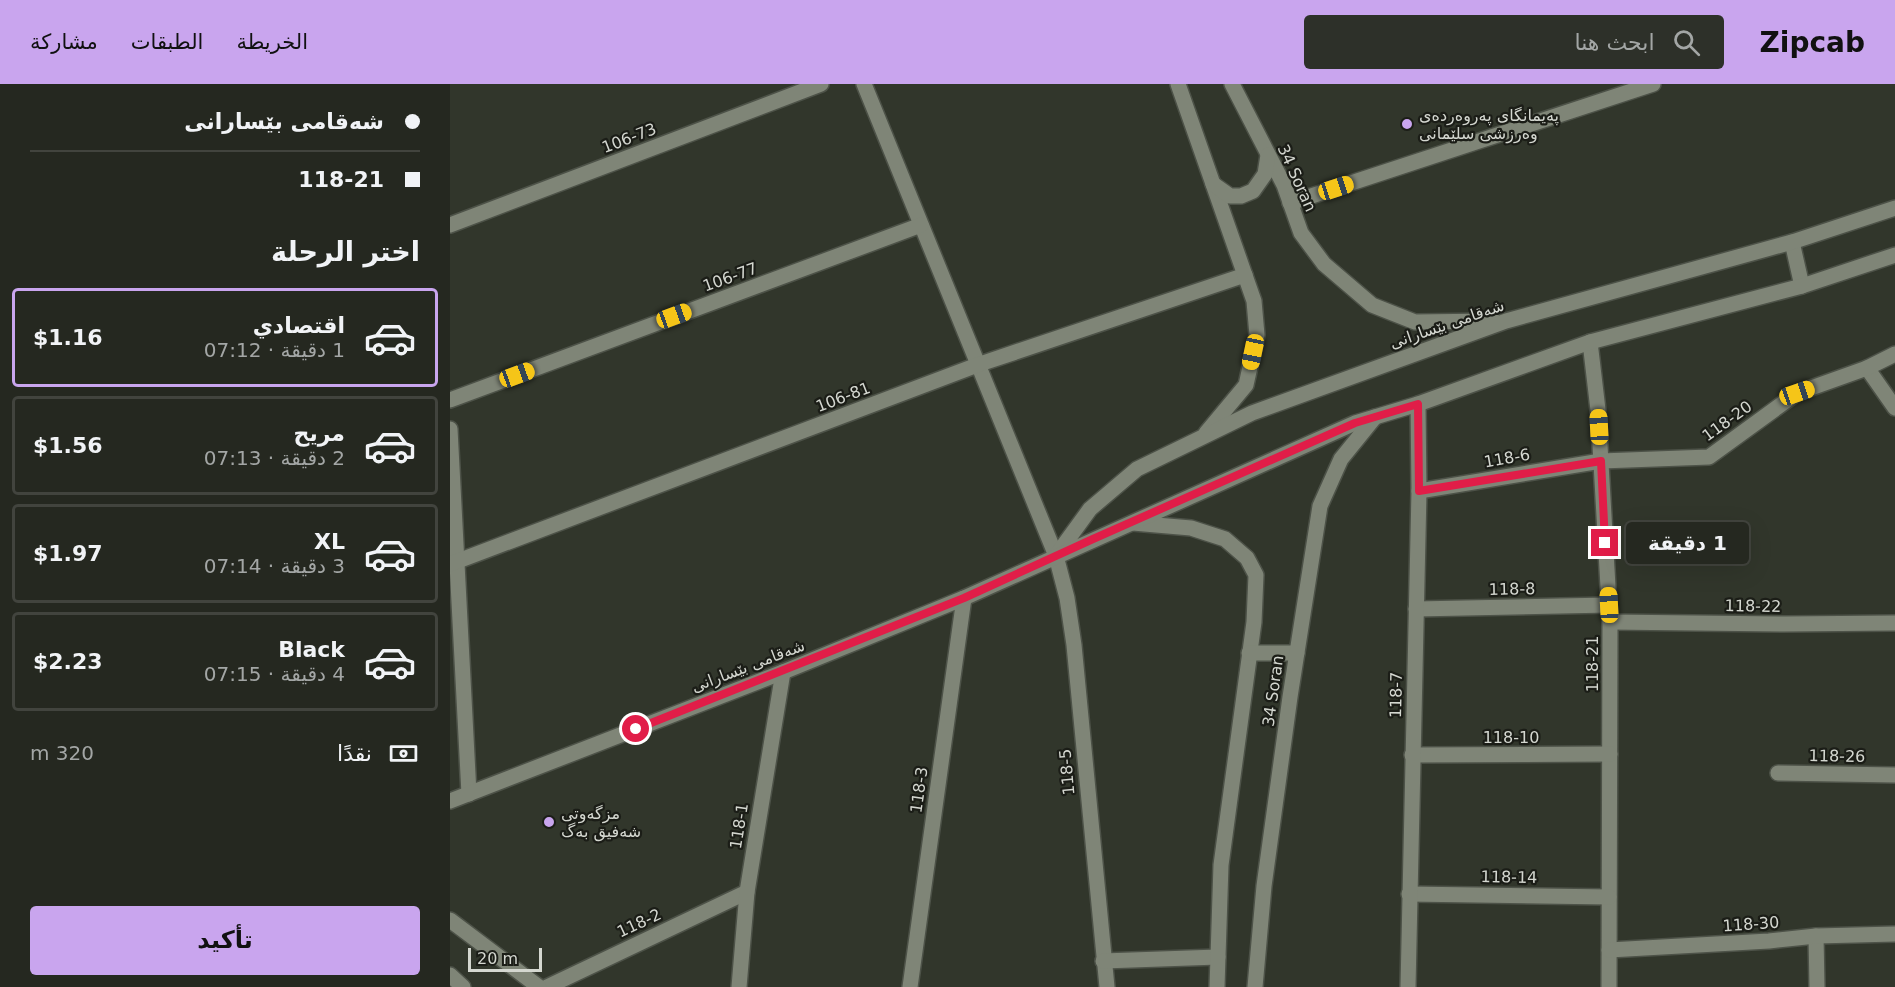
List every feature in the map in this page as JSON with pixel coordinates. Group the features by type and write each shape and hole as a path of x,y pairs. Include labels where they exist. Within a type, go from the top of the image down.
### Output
{"street":[{"name":"106-73","path":"450,225 821,84"},
{"name":"118-5","path":"864,84 980,364 1056,556 1067,598 1074,645 1107,987"},
{"path":"1178,84 1254,301 1257,335 1246,385 1202,438"},
{"name":"34 Soran","path":"1232,84 1284,185 1301,233 1324,264 1372,305 1414,322 1506,321"},
{"path":"1290,202 1653,84"},
{"path":"1213,184 1230,196 1241,196 1253,191 1265,174 1268,155"},
{"name":"شەقامی بێسارانی","path":"1056,556 1090,509 1137,469 1252,413 1506,321 1792,242 1895,208"},
{"name":"106-77","path":"450,400 921,225"},
{"path":"1792,242 1803,286"},
{"name":"شەقامی بێسارانی","path":"456,801 964,598 1355,423 1418,404 1590,342 1803,286 1895,255"},
{"name":"106-81","path":"453,563 980,364 1245,275"},
{"name":"118-21","path":"1590,342 1598,410 1610,622 1609,987"},
{"name":"118-20","path":"1601,461 1709,457 1797,393 1867,368 1895,354"},
{"path":"1867,368 1895,408"},
{"name":"118-7","path":"1408,987 1419,491 1418,404"},
{"name":"34 Soran","path":"1255,987 1264,886 1320,506 1341,459 1375,417"},
{"path":"450,429 456,801"},
{"name":"118-6","path":"1419,491 1601,461"},
{"name":"34 Soran","path":"1130,523 1191,528 1225,539 1247,558 1256,575 1254,622 1221,865 1217,987"},
{"name":"118-3","path":"910,987 964,598"},
{"name":"118-8","path":"1416,609 1609,605"},
{"name":"118-22","path":"1610,622 1895,623"},
{"path":"1249,653 1297,652"},
{"name":"118-1","path":"739,987 747,892 783,672"},
{"name":"118-10","path":"1412,755 1610,754"},
{"name":"118-26","path":"1778,773 1895,775"},
{"name":"118-2","path":"547,987 747,892"},
{"name":"118-14","path":"1409,894 1609,897"},
{"path":"450,920 539,987"},
{"name":"118-30","path":"1609,950 1769,941 1816,936 1895,934"},
{"path":"1816,936 1817,987"},
{"path":"1103,961 1218,957"},
{"path":"450,975 463,987"}],"place":[{"name":"پەیمانگای پەروەردەی وەرزشی سلێمانی","path":"1407,124"},
{"name":"مزگەوتی شەفیق بەگ","path":"549,822"}],"route":[{"path":"636,729 964,598 1355,423 1418,404 1419,491 1601,461 1605,543"}]}
